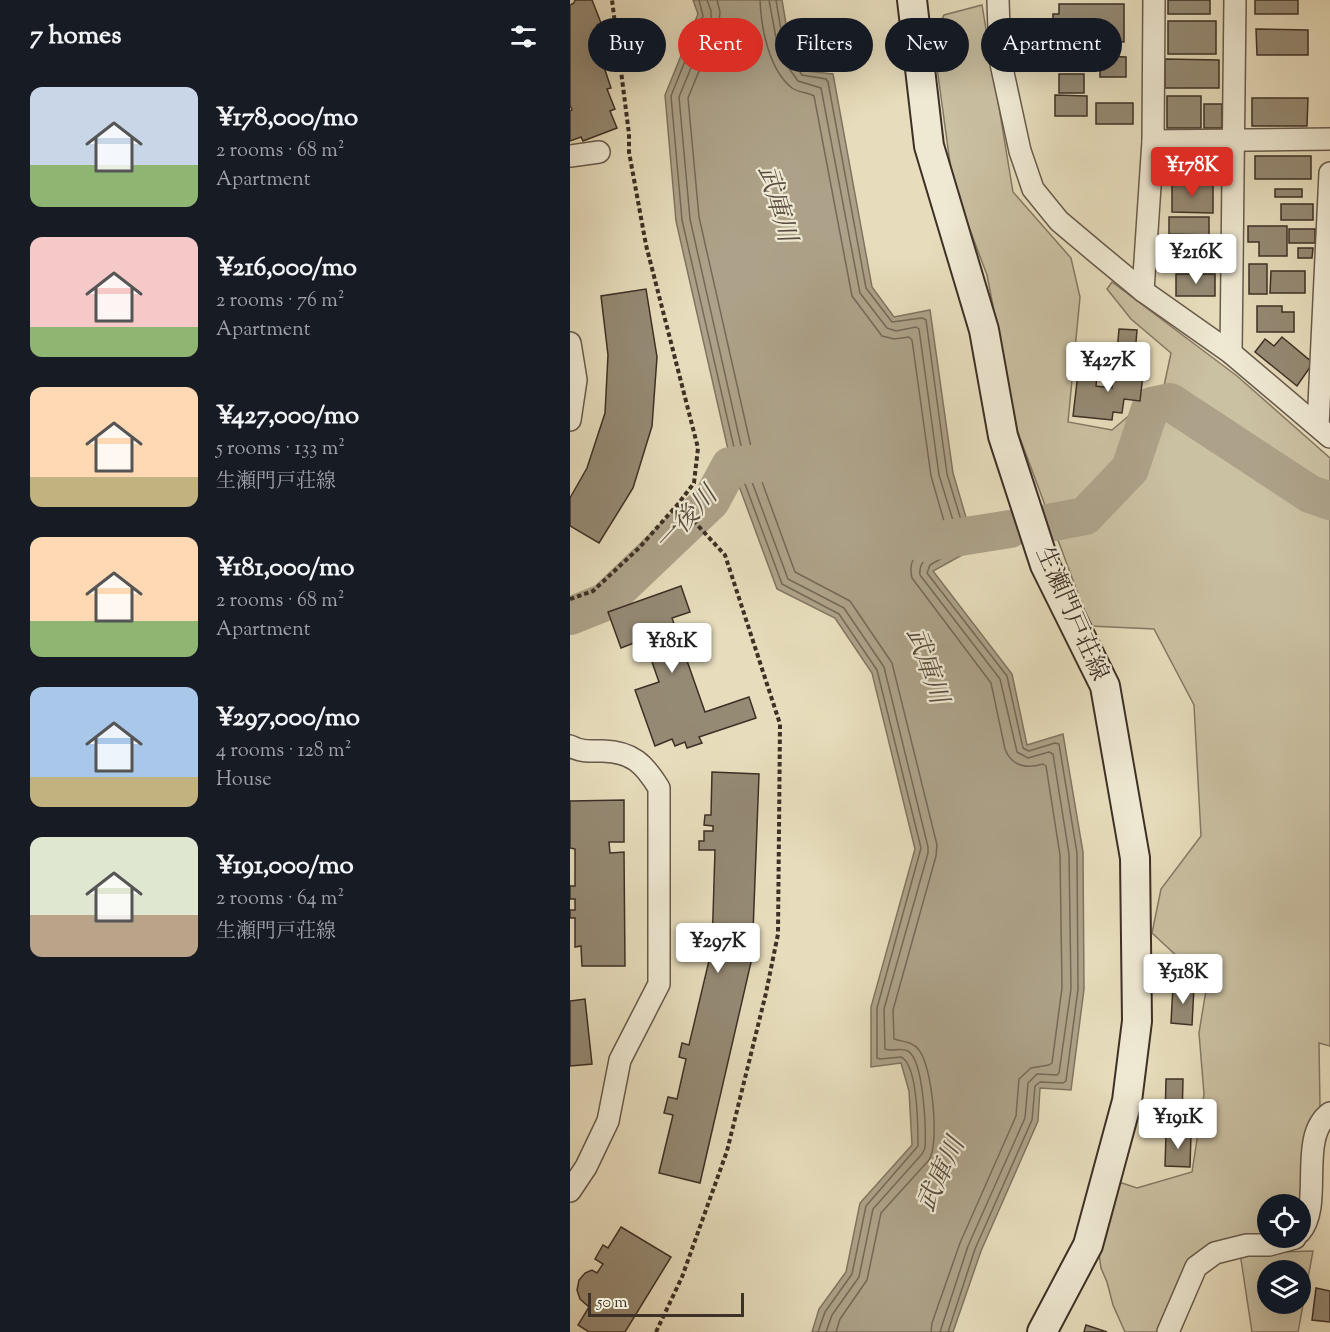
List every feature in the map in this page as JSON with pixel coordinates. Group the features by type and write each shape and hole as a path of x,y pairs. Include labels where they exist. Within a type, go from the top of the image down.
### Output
{"main road":[{"name":"生瀬門戸荘線","path":"912,0 929,146 984,330 1003,436 1045,565 1105,686 1135,858 1137,1021 1127,1101 1088,1245 1042,1332"}],"street":[{"path":"998,0 1000,59 1020,151 1033,189 1059,221 1143,291 1231,353 1324,432"},
{"path":"1143,291 1153,141 1154,0"},
{"path":"1231,353 1235,0"},
{"path":"1153,141 1330,139"},
{"path":"570,156 599,152"},
{"path":"1324,432 1330,174"},
{"path":"570,343 576,380 570,420"},
{"path":"570,746 579,751 617,752 645,765 659,788 659,984 620,1060 608,1121 586,1167 570,1191"},
{"path":"1311,1201 1312,1155 1322,1119 1330,1113"},
{"path":"1168,1332 1196,1267 1215,1253 1247,1245 1257,1245"}],"path":[{"path":"570,599 593,591 639,548 678,504 694,483 698,448 646,245 629,152 629,134 612,0"},
{"path":"656,1332 682,1277 727,1150 766,993 778,934 780,724 724,555 678,504"}],"shaded area":[{"path":"982,5 984,18 981,18 981,72 993,72 1013,192 1071,258 1080,297 1068,422 1112,430 1164,386 1171,353 1131,319 1107,289 1112,282 1237,376 1330,458 1330,1046 1319,1043 1320,1108 1312,1133 1302,1194 1257,1194 1257,1236 1223,1244 1162,1332 1125,1332 1113,1305 1099,1254 1109,1224 1114,1184 1122,1183 1137,1188 1192,1172 1204,1094 1199,1033 1207,984 1152,933 1161,889 1201,836 1194,705 1154,629 1090,626 1017,430 987,275 953,185 938,72 969,72 969,18 943,18 944,15"},
{"path":"1313,1251 1311,1262 1257,1260 1257,1314 1301,1314 1298,1332 1252,1332 1240,1253"}],"water":[{"name":"武庫川","path":"693,0 782,0 785,18 775,18 775,72 833,74 872,287 894,317 930,310 953,473 975,548 933,571 1012,674 1027,745 1063,734 1083,852 1084,989 1071,1090 1040,1088 1038,1121 981,1251 953,1332 812,1332 819,1309 846,1272 860,1203 912,1145 909,1091 901,1063 871,1067 871,1007 915,849 872,673 835,618 777,589 732,467 676,221 665,95 678,63 678,72 763,72 763,18 696,18 698,14"}],"building":[{"path":"575,0 592,0 599,18 588,18 588,72 606,72 611,88 607,89 615,109 610,111 617,128 583,141 581,137 570,141 570,111 572,110 570,105 570,5"},
{"path":"1168,0 1210,0 1210,14 1168,14"},
{"path":"1255,0 1298,0 1298,14 1255,14"},
{"path":"1059,4 1124,4 1124,42 1122,42 1122,18 1053,18 1053,14 1059,14"},
{"path":"1168,21 1216,21 1216,54 1168,54"},
{"path":"1256,29 1308,30 1308,55 1257,55"},
{"path":"1122,57 1126,57 1126,77 1100,77 1100,72 1122,72"},
{"path":"1165,59 1219,60 1219,88 1165,88"},
{"path":"1059,74 1084,74 1084,93 1059,93"},
{"path":"1055,95 1087,96 1087,116 1055,116"},
{"path":"1167,96 1201,96 1201,128 1167,128"},
{"path":"1252,98 1308,98 1307,126 1252,126"},
{"path":"1096,103 1133,103 1133,124 1096,124"},
{"path":"1204,104 1222,104 1222,128 1204,128"},
{"path":"1167,152 1203,152 1203,178 1167,177"},
{"path":"1255,156 1311,156 1311,179 1255,179"},
{"path":"1172,181 1213,185 1213,213 1172,212"},
{"path":"1275,189 1302,189 1302,197 1275,197"},
{"path":"1281,204 1313,204 1313,220 1281,220"},
{"path":"1169,217 1209,217 1209,235 1169,234"},
{"path":"1248,226 1287,226 1287,256 1259,256 1259,242 1248,242"},
{"path":"1289,229 1315,229 1315,243 1289,243"},
{"path":"1174,238 1203,238 1203,270 1175,270"},
{"path":"1298,248 1313,248 1312,258 1298,258"},
{"path":"1249,264 1267,264 1267,294 1249,294"},
{"path":"1271,271 1305,271 1305,293 1270,293"},
{"path":"1176,274 1215,274 1215,296 1176,296"},
{"path":"646,289 657,357 652,426 633,488 599,543 570,526 570,498 587,468 605,413 608,355 601,296"},
{"path":"1257,306 1282,306 1282,312 1294,312 1294,332 1257,332"},
{"path":"1119,329 1137,330 1135,354 1117,352"},
{"path":"1282,337 1313,363 1297,386 1255,352 1265,339 1274,346"},
{"path":"1132,355 1145,357 1140,401 1124,399 1122,413 1113,412 1112,420 1073,416 1078,373 1097,376 1096,386 1112,388 1113,376 1130,378"},
{"path":"681,586 690,612 672,618 705,712 749,697 756,718 699,737 702,743 687,748 685,742 675,746 672,739 655,746 635,690 659,682 644,639 621,648 608,612"},
{"path":"712,772 759,774 752,958 700,1183 659,1173 673,1115 664,1113 668,1097 677,1099 686,1059 679,1057 682,1043 689,1045 712,948 715,850 699,850 699,841 704,841 704,831 713,831 713,826 704,825 705,815 711,815"},
{"path":"624,800 624,842 609,842 610,853 624,852 625,966 582,966 581,946 575,947 575,918 570,918 570,910 575,910 575,899 570,899 570,886 575,886 575,849 570,848 570,801"},
{"path":"1173,986 1194,987 1192,1025 1171,1023"},
{"path":"585,999 592,1064 570,1066 570,1001"},
{"path":"1166,1079 1183,1079 1182,1120 1165,1120"},
{"path":"1187,1102 1197,1102 1198,1122 1188,1122"},
{"path":"1166,1134 1191,1135 1190,1167 1165,1166"},
{"path":"621,1227 671,1257 625,1332 589,1332 578,1325 589,1307 580,1299 577,1290 579,1280 585,1273 592,1270 597,1273 603,1264 595,1259 603,1245 608,1248"},
{"path":"1316,1288 1330,1291 1330,1322 1312,1320"},
{"path":"1086,1325 1107,1332 1084,1332"}],"waterway":[{"path":"1043,524 1085,516 1130,469 1151,406 1170,402 1310,494 1330,501"},
{"name":"一後川","path":"570,616 605,602 711,501 730,466 783,461"},
{"path":"922,543 1010,529"}]}
